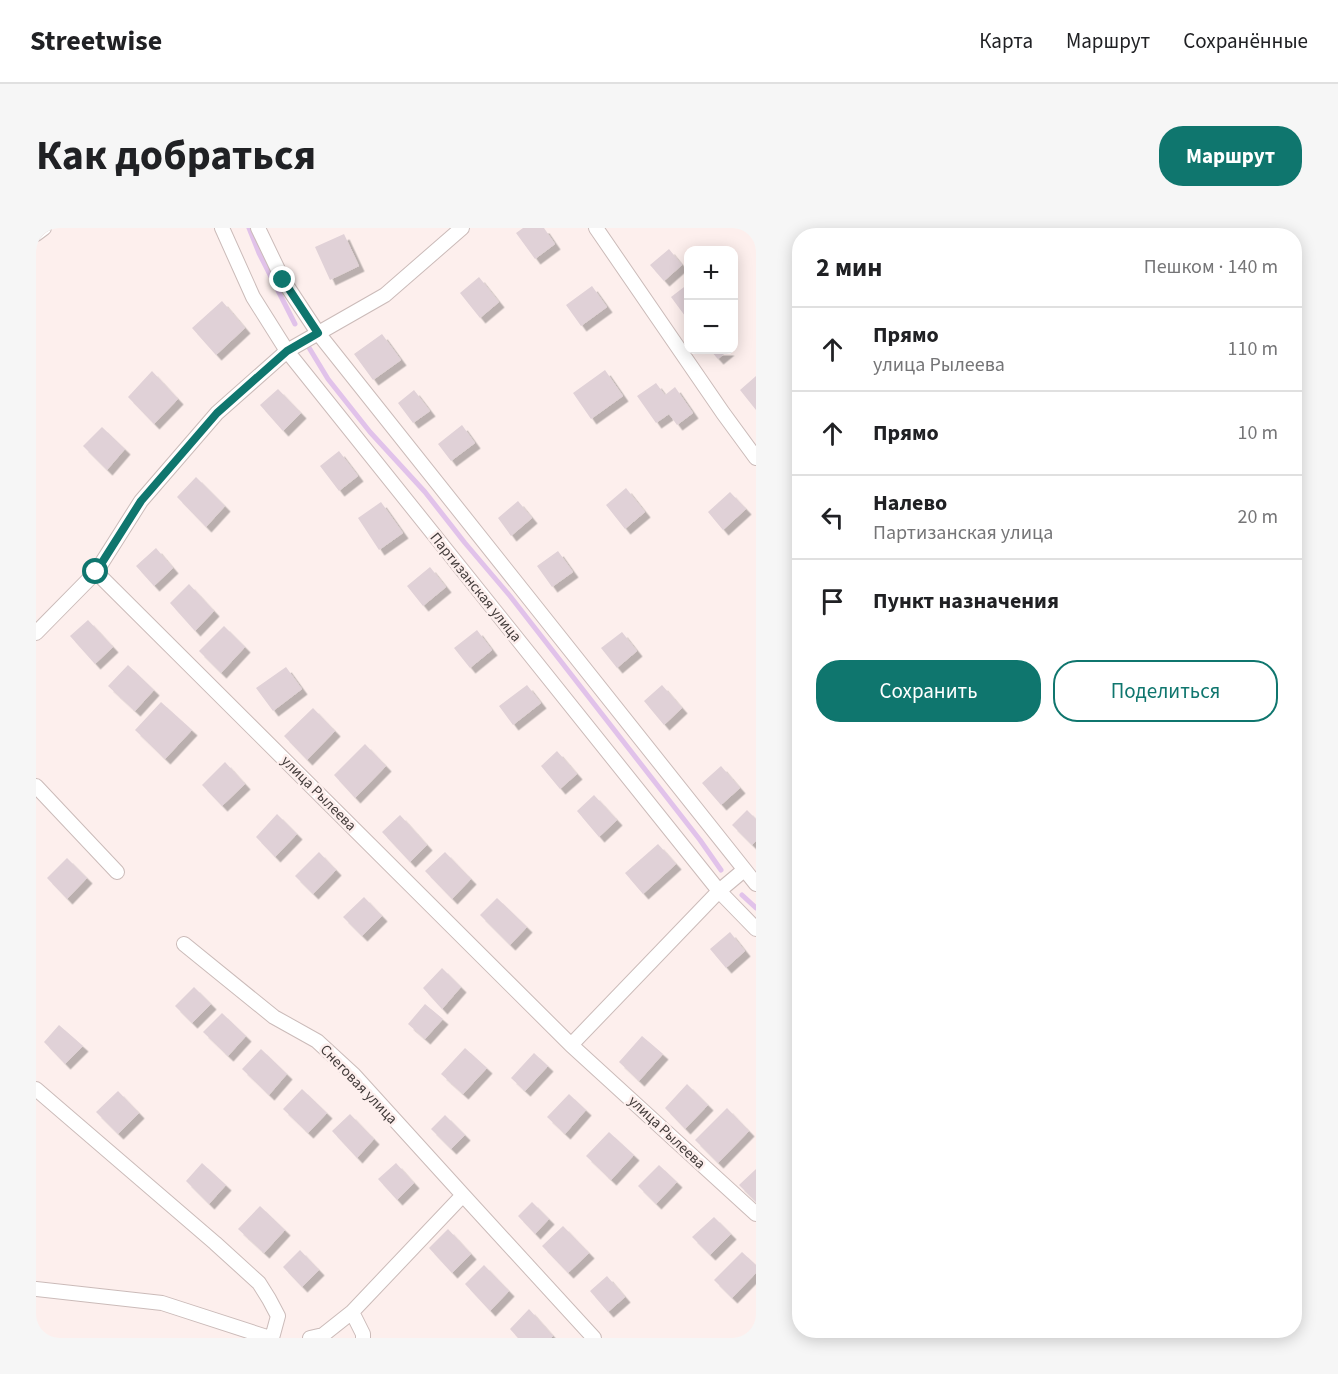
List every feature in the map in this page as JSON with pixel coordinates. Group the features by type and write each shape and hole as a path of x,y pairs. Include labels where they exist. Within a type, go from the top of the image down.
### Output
{"street":[{"path":"36,234 44,228"},
{"name":"Партизанская улица","path":"222,228 253,297 287,351 719,891 756,929"},
{"path":"258,228 283,280 318,333 751,875 719,891 572,1045"},
{"path":"36,633 96,572 141,501 217,413 287,351 385,295 462,228"},
{"path":"596,228 756,458"},
{"name":"улица Рылеева","path":"96,572 572,1045 756,1214"},
{"path":"36,786 117,872"},
{"name":"Снеговая улица","path":"184,944 274,1017 317,1041 354,1075 594,1338"},
{"path":"36,1089 259,1283 278,1316 271,1338 162,1304 36,1289"},
{"path":"310,1338 323,1335 352,1312 463,1195"},
{"path":"352,1312 363,1338"}],"building":[{"path":"523,228 544,228 555,244 535,259 516,233"},
{"path":"344,234 359,266 330,280 315,247"},
{"path":"669,249 682,265 664,281 650,265"},
{"path":"479,277 499,302 480,318 460,293"},
{"path":"592,286 607,307 581,326 566,305"},
{"path":"684,287 684,315 671,297"},
{"path":"222,301 245,328 216,355 192,328"},
{"path":"382,334 401,360 373,380 354,354"},
{"path":"714,354 724,354 718,359"},
{"path":"605,370 623,396 591,419 573,393"},
{"path":"152,371 178,399 154,424 128,397"},
{"path":"756,376 756,410 740,390"},
{"path":"656,383 665,395 675,387 693,413 677,425 669,414 656,423 637,396"},
{"path":"278,389 301,413 283,431 260,405"},
{"path":"414,390 430,411 413,423 398,403"},
{"path":"462,425 475,443 451,461 438,444"},
{"path":"102,427 125,449 107,470 83,446"},
{"path":"339,451 358,476 339,491 320,466"},
{"path":"196,477 225,506 206,527 177,497"},
{"path":"626,488 645,512 625,529 606,505"},
{"path":"730,492 746,509 723,530 708,512"},
{"path":"518,501 532,518 511,536 498,518"},
{"path":"381,502 403,533 379,550 358,518"},
{"path":"156,548 173,568 154,586 136,566"},
{"path":"558,551 573,572 552,587 537,566"},
{"path":"430,567 446,587 423,606 407,586"},
{"path":"189,584 214,611 195,631 170,603"},
{"path":"88,620 113,647 95,664 70,636"},
{"path":"224,626 245,647 221,673 199,651"},
{"path":"477,630 492,650 470,668 454,648"},
{"path":"622,632 637,651 617,668 601,648"},
{"path":"128,665 154,690 135,711 108,686"},
{"path":"286,667 302,689 273,711 256,688"},
{"path":"527,685 541,703 513,725 499,706"},
{"path":"662,685 682,708 664,725 644,701"},
{"path":"161,702 192,730 165,759 135,730"},
{"path":"313,708 335,731 307,760 284,736"},
{"path":"365,744 386,766 355,798 334,775"},
{"path":"557,751 577,774 560,789 541,766"},
{"path":"225,762 245,784 222,806 202,785"},
{"path":"721,766 740,788 721,805 702,783"},
{"path":"594,795 617,820 599,837 577,811"},
{"path":"747,810 756,819 756,841 752,845 732,825"},
{"path":"277,814 297,834 275,857 256,837"},
{"path":"400,815 427,845 410,862 382,832"},
{"path":"658,844 676,864 643,894 625,873"},
{"path":"319,852 336,870 313,894 295,876"},
{"path":"445,852 471,879 452,899 425,871"},
{"path":"67,858 87,878 67,899 47,878"},
{"path":"364,897 382,916 362,936 343,917"},
{"path":"497,898 527,927 510,945 480,915"},
{"path":"730,932 745,951 726,968 710,949"},
{"path":"442,968 461,987 442,1009 423,988"},
{"path":"194,987 211,1004 192,1023 175,1006"},
{"path":"425,1004 443,1019 425,1039 408,1024"},
{"path":"222,1013 246,1036 228,1056 203,1032"},
{"path":"59,1025 83,1046 65,1064 44,1042"},
{"path":"642,1036 663,1054 639,1081 619,1062"},
{"path":"465,1048 487,1068 463,1094 441,1074"},
{"path":"261,1049 287,1074 269,1095 242,1069"},
{"path":"534,1053 548,1066 525,1091 511,1078"},
{"path":"687,1084 708,1105 685,1129 665,1108"},
{"path":"302,1089 327,1113 308,1133 283,1109"},
{"path":"118,1091 139,1113 118,1134 96,1112"},
{"path":"569,1094 586,1110 565,1134 547,1117"},
{"path":"727,1108 749,1131 718,1163 695,1140"},
{"path":"350,1114 374,1139 357,1158 332,1131"},
{"path":"445,1115 465,1135 451,1149 431,1129"},
{"path":"609,1132 634,1155 611,1180 586,1156"},
{"path":"202,1163 226,1185 209,1204 186,1181"},
{"path":"396,1163 414,1183 397,1200 378,1179"},
{"path":"659,1165 677,1182 656,1204 638,1186"},
{"path":"756,1169 756,1202 739,1185"},
{"path":"532,1202 549,1219 535,1234 518,1216"},
{"path":"260,1206 285,1230 264,1253 238,1229"},
{"path":"714,1217 731,1234 710,1255 692,1237"},
{"path":"563,1226 589,1253 568,1273 542,1246"},
{"path":"448,1229 471,1254 452,1273 429,1248"},
{"path":"300,1250 319,1270 302,1287 283,1267"},
{"path":"742,1252 756,1265 756,1273 732,1298 714,1280"},
{"path":"484,1265 509,1291 490,1311 465,1284"},
{"path":"607,1276 625,1297 608,1312 590,1291"},
{"path":"529,1309 553,1336 551,1338 518,1338 510,1329"}],"waterway":[{"path":"249,228 295,324"},
{"path":"308,346 328,379 370,432 425,492 510,596 721,870"},
{"path":"742,895 756,908"}],"route":[{"path":"96,572 141,501 217,413 287,351 318,333 283,280"}]}
